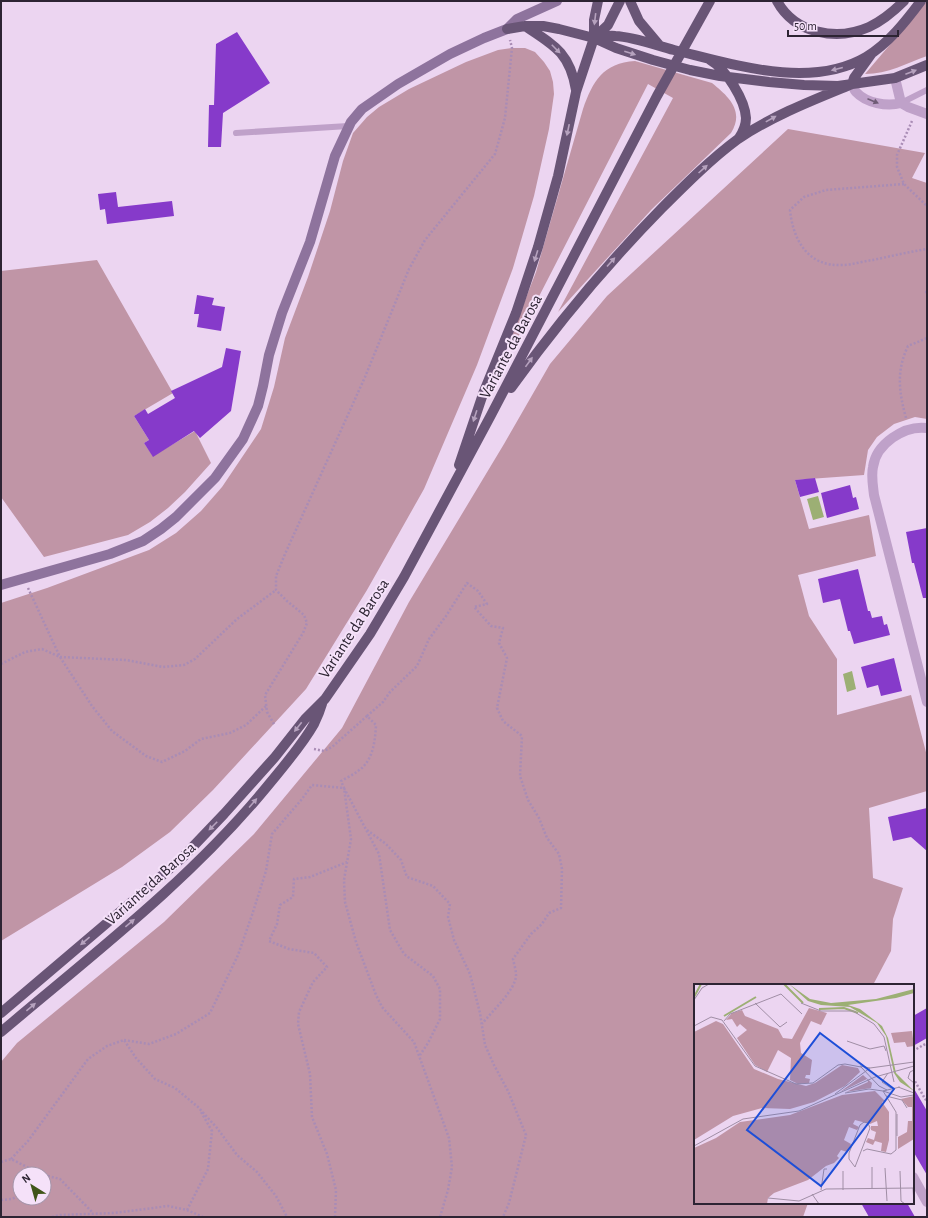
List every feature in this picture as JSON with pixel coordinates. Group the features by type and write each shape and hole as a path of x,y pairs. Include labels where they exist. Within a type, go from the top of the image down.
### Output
{"main road":[{"path":"507,29 517,19 558,1"},
{"path":"453,486 482,394 516,313 532,269 558,176 576,92 594,38 594,20 598,1"},
{"path":"594,38 608,25 620,1"},
{"path":"630,1 639,21 660,46"},
{"name":"Variante da Barosa","path":"1,1032 155,901 226,833 254,802 314,724 325,699 370,634 404,577 490,417 657,96 710,1"},
{"path":"777,1 782,10 795,22 810,30 831,34 849,32 868,27 884,18 904,1"},
{"path":"490,417 532,358 568,312 625,247 686,185 738,140 758,126 788,110 852,84 854,78 872,53 897,30 922,1"},
{"path":"525,26 554,46 564,57 572,70 576,92"},
{"path":"1,585 110,554 148,538 161,529 192,502 216,478 243,439 258,406 274,337 310,242 331,167 348,126 362,109 398,84 450,54 507,29 525,26 543,26 559,28 594,38 616,48 690,70 727,77 769,82 838,86 895,78 927,65"},
{"path":"594,38 614,35 636,39 746,67 802,72 827,71 848,66 872,53"},
{"path":"707,58 719,66 739,97 746,117 744,130 738,140"},
{"name":"Variante da Barosa","path":"1,1013 183,857 275,757 304,719 325,699"}],"street":[{"path":"895,78 901,103"},
{"path":"852,84 855,92 869,100 888,105 901,103 922,112"},
{"path":"927,428 909,430 886,442 878,452 873,466 872,479 874,495 927,702"},
{"path":"914,1179 927,1202"}],"lane":[{"path":"901,103 927,90"},
{"path":"236,134 348,126"}],"path":[{"path":"274,724 267,712 265,695 307,624 304,615 276,590 276,576 284,554 365,377 409,270 425,240 496,154 505,118 512,48 507,29"},
{"path":"922,112 897,155 897,167 904,184 927,206"},
{"path":"904,184 826,190 804,197 790,210 791,224 801,246 810,256 826,264 843,265 927,249"},
{"path":"909,430 900,398 899,380 902,359 908,346 927,338"},
{"path":"23,579 60,657 92,706 112,731 146,756 162,762 184,751 201,739 230,733 246,725 266,706"},
{"path":"314,749 324,752 332,747 383,702 390,692 417,666 429,639 467,583 478,591 486,604 474,607 491,626 503,628 499,643 507,658 497,708 503,721 522,736 520,776 528,800 539,818 547,838 559,854 562,869 561,908 549,913 542,924 531,934 513,959 517,976 509,993 482,1024"},
{"path":"1,664 25,652 42,649 60,657 126,660 163,667 184,665 195,660 236,619 276,590"},
{"path":"367,716 376,724 373,750 366,764 358,771 341,781 379,854 390,930 404,954 433,976 440,989 440,1019 420,1055"},
{"path":"1,1162 11,1159 28,1141 88,1059 107,1046 124,1040 149,1044 176,1034 210,1013 238,955 252,915 266,871 272,834 312,785 344,788"},
{"path":"344,788 351,839 344,880 345,902 356,942 382,1007 414,1042 449,1138 452,1167 448,1190 440,1217"},
{"path":"365,828 386,844 401,860 407,877 433,886 450,904 448,917 454,940 470,974 482,1024 485,1045 508,1091 526,1135 509,1203 503,1217"},
{"path":"335,1217 336,1190 327,1154 312,1117 310,1074 298,1024 299,1012 313,982 327,967 314,953 289,949 269,941 277,924 280,905 293,896 294,879 310,877 347,862"},
{"path":"124,1040 136,1058 155,1079 175,1088 198,1107 217,1128 237,1155 257,1172 276,1196 287,1217"},
{"path":"914,1050 927,1043"},
{"path":"914,1080 927,1102"},
{"path":"187,1210 208,1169 212,1131 198,1107"},
{"path":"11,1159 25,1166"},
{"path":"52,1177 60,1179 91,1215"},
{"path":"1,1200 12,1199"},
{"path":"52,1217 60,1215 114,1213 168,1206 187,1210 203,1217"}],"shaded area":[{"path":"927,1 927,56 897,68 873,74 865,74"},
{"path":"525,48 535,52 550,71 553,82 554,94 549,129 534,196 513,268 477,365 424,489 367,590 306,689 213,790 170,832 122,867 1,941 1,603 47,588 149,550 176,533 201,511 222,487 261,429 274,387 285,338 308,277 330,211 343,161 353,133 367,117 379,107 409,89 466,62 498,50"},
{"path":"635,61 712,83 724,93 733,105 736,118 735,125 731,133 652,209 558,312 673,98 648,84 512,349 507,347 536,272 583,109 591,90 595,82 607,70 624,62"},
{"path":"788,129 925,153 912,178 927,183 927,419 915,417 894,424 877,437 868,450 864,475 795,480 809,529 869,515 876,556 798,575 809,616 837,659 837,715 911,695 927,756 927,791 869,808 873,878 903,888 893,919 891,951 874,984 694,984 694,1204 808,1204 803,1217 1,1217 1,1062 17,1043 164,922 254,834 342,728 409,602 504,444 550,364 607,296"},
{"path":"97,260 173,393 134,416 149,440 144,443 153,456 195,431 211,463 185,492 168,508 150,522 128,535 44,557 1,497 1,271"},
{"path":"818,496 824,517 813,520 807,499"},
{"path":"852,671 856,689 847,692 843,674"}],"building":[{"path":"237,32 270,83 223,113 221,147 208,147 209,105 214,105 216,44"},
{"path":"116,192 118,207 172,201 174,216 107,224 105,209 100,210 98,194"},
{"path":"197,295 214,298 212,305 225,307 221,331 197,327 199,314 194,314"},
{"path":"226,348 241,351 231,411 200,438 194,431 153,457 144,443 149,440 134,416 145,409 148,414 175,398 171,391 222,367"},
{"path":"815,478 819,492 800,497 795,480"},
{"path":"850,485 853,498 856,497 859,509 827,518 821,493"},
{"path":"927,528 927,598 923,598 914,563 912,563 906,532"},
{"path":"858,569 868,611 870,611 872,618 882,616 884,625 887,624 890,635 854,644 850,631 848,631 840,599 823,603 818,579"},
{"path":"894,658 902,691 881,696 878,685 867,688 861,667"},
{"path":"927,808 927,851 911,837 893,841 888,817"},
{"path":"927,1008 927,1038 914,1045 914,1015"},
{"path":"914,1089 927,1111 927,1175 914,1153"},
{"path":"862,1204 908,1204 915,1217 869,1217"}]}
